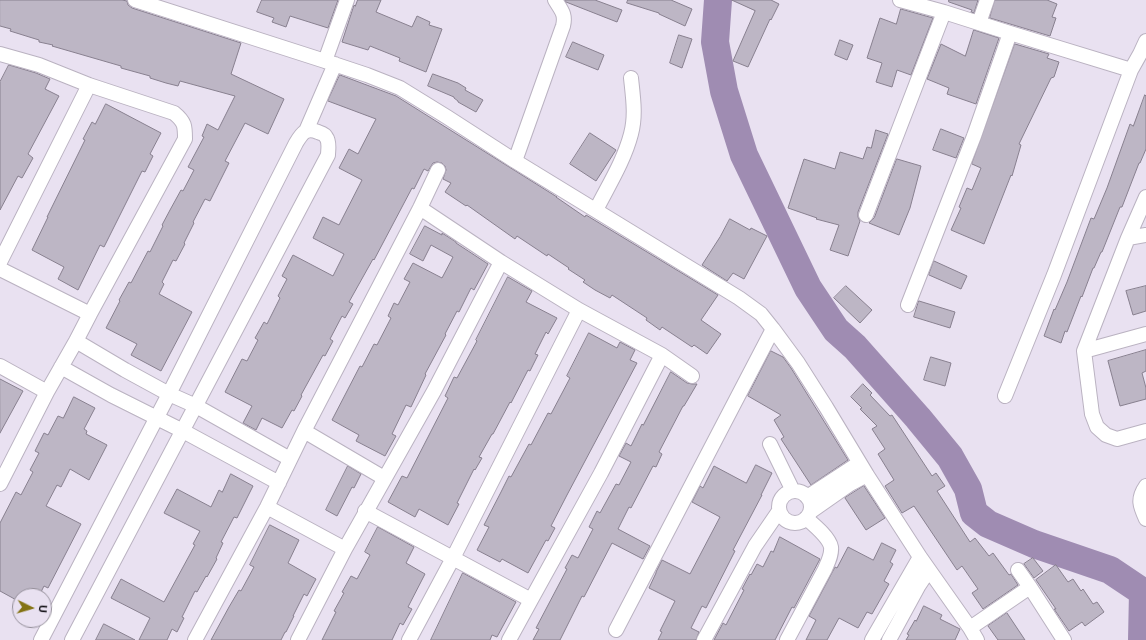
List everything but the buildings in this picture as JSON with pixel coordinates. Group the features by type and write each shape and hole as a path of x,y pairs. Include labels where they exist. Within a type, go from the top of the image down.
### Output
{"street":[{"path":"135,0 330,62 400,88 515,161 739,298 760,314 798,363 826,406 859,463 920,557 974,636 1030,587"},
{"path":"306,131 330,62 346,0"},
{"path":"515,161 565,19 555,0"},
{"path":"900,0 944,12 1131,70"},
{"path":"979,23 987,0"},
{"path":"866,215 944,12"},
{"path":"908,305 974,136 1010,33"},
{"path":"1005,396 1054,275 1131,70 1146,41"},
{"path":"0,54 39,65 89,85 174,113 181,120 185,128 185,139 47,392 0,484"},
{"path":"596,210 624,155 631,134 634,102 631,78"},
{"path":"0,262 89,85"},
{"path":"41,640 170,394 296,143 301,135 306,131 312,130 321,132 327,137 329,145 328,156 72,640"},
{"path":"196,640 267,507 304,431 420,208 438,170"},
{"path":"1146,197 1128,238 1084,351 1092,414 1097,427 1106,435 1118,439 1146,431"},
{"path":"420,208 501,262 579,310 662,356 692,376"},
{"path":"1128,238 1146,235"},
{"path":"298,640 345,549 434,390 501,262"},
{"path":"0,268 90,314"},
{"path":"409,640 579,310"},
{"path":"616,630 773,329"},
{"path":"1084,351 1146,334"},
{"path":"76,341 125,370 196,406 290,459"},
{"path":"509,640 601,473 662,356"},
{"path":"0,366 47,392"},
{"path":"61,367 156,419 182,431 279,483"},
{"path":"304,431 384,478"},
{"path":"770,444 793,491"},
{"path":"807,497 859,463"},
{"path":"787,640 825,569 830,557 830,547 827,539 808,515 810,505 807,497 799,492 793,491 787,493 779,504 779,511 782,517 788,522 801,522 808,515 850,484 867,475"},
{"path":"1146,486 1142,493 1140,507 1146,519"},
{"path":"267,507 345,549"},
{"path":"704,640 755,546 779,511"},
{"path":"365,512 531,600"},
{"path":"872,640 920,557"},
{"path":"889,640 919,585 929,570"},
{"path":"1018,570 1064,640"}],"waterway":[{"path":"718,0 715,42 724,91 744,155 808,288 836,330 855,347 918,418 950,457 968,489 974,513 988,524 1034,544 1110,570 1143,592 1142,640"}]}
